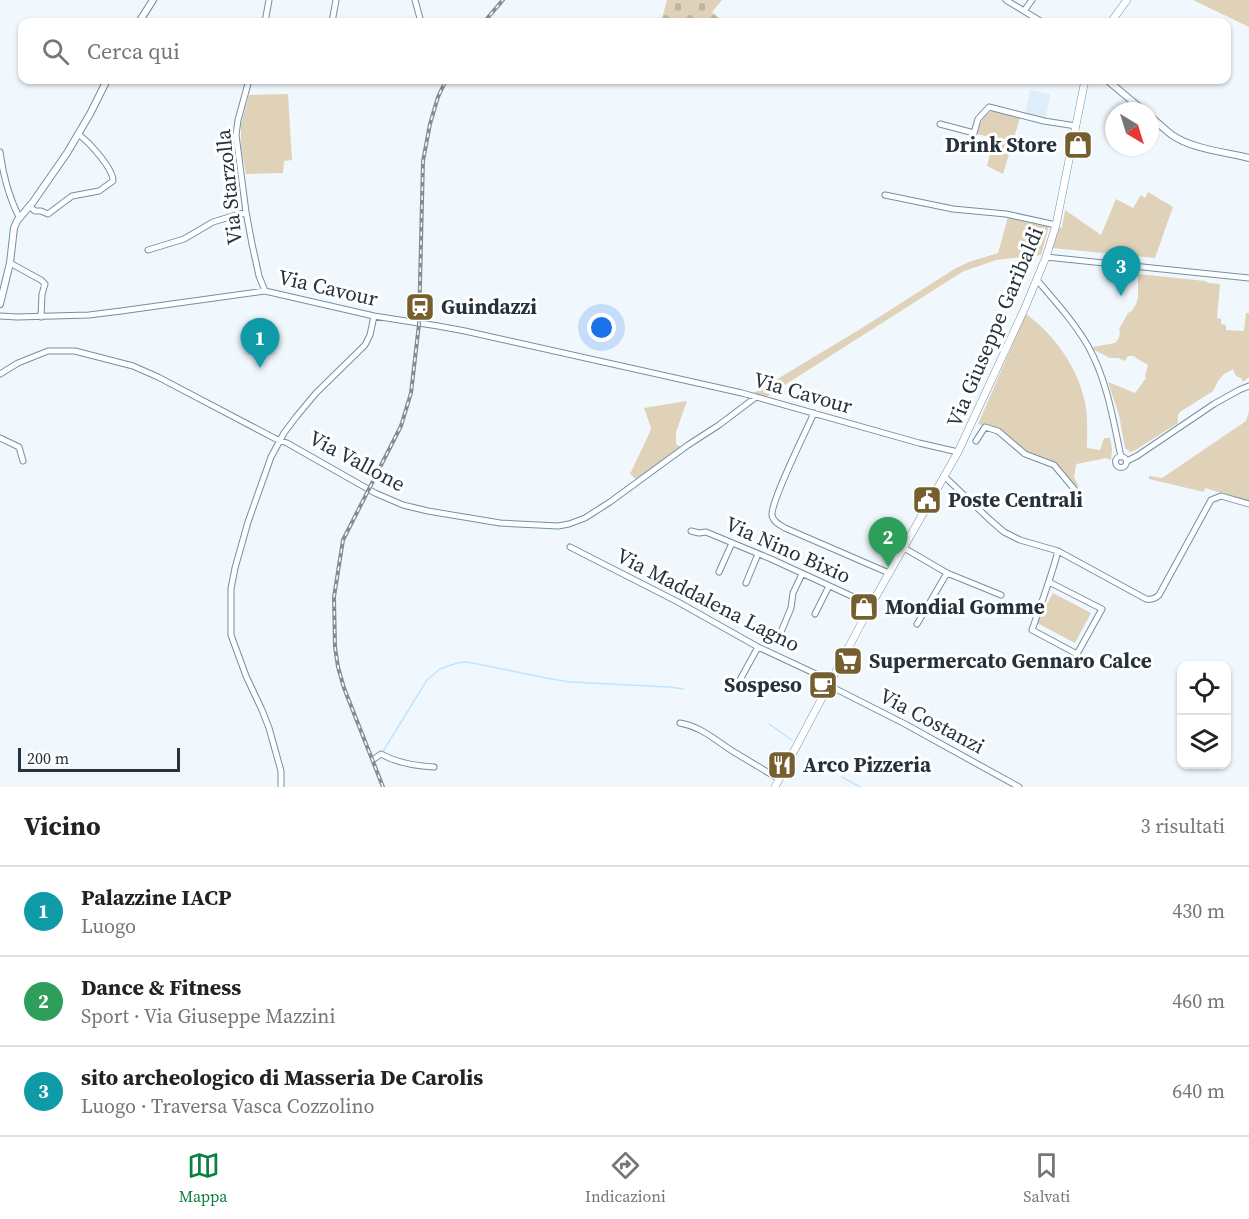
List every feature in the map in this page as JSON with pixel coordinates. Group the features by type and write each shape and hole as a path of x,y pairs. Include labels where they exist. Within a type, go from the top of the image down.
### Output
{"main road":[{"path":"1114,18 1127,0"},
{"name":"Via Giuseppe Garibaldi","path":"775,787 871,605 958,452 1037,280 1056,225 1084,84"}],"street":[{"path":"142,18 153,0"},
{"path":"266,18 268,0"},
{"path":"333,18 336,0"},
{"path":"415,0 420,18"},
{"path":"1006,0 1035,18"},
{"path":"1024,11 1032,0"},
{"path":"0,304 10,263 14,228 78,134 105,84"},
{"name":"Via Starzolla","path":"248,84 236,135 246,212 256,264 265,291"},
{"path":"1112,84 1133,102"},
{"path":"940,124 974,133 978,119 989,108 1076,126"},
{"path":"1159,123 1173,135 1195,145 1249,158"},
{"path":"29,206 35,211 48,214 72,196 99,191 113,181 114,177 90,144 78,134"},
{"path":"0,152 10,199 19,218"},
{"path":"885,195 946,208 1006,214 1056,225"},
{"path":"148,250 183,239 213,222 246,212"},
{"path":"1046,257 1249,278"},
{"path":"10,263 44,282 41,316"},
{"path":"1037,280 1081,335 1095,359 1107,393 1120,457"},
{"name":"Via Cavour","path":"0,316 89,315 265,291 374,316 465,331 756,397 958,452"},
{"path":"281,787 280,771 269,728 232,638 231,589 240,549 271,457 296,417 316,393 365,345 370,335 374,316"},
{"name":"Via Vallone","path":"0,374 26,359 48,351 75,351 133,366 323,462 375,493 403,505 501,523 558,526 585,518 610,502 756,397"},
{"path":"1120,457 1116,462 1119,467 1125,467 1127,461 1214,404 1249,386"},
{"path":"814,413 779,493 772,515 785,528 889,573"},
{"path":"976,441 985,427 998,431 1025,454 1054,465 1075,490"},
{"path":"0,438 19,447 23,461"},
{"path":"1120,457 1127,461"},
{"path":"945,477 1004,532 1020,540 1058,551 1146,599 1153,599 1159,595 1211,500 1221,496 1249,504"},
{"name":"Via Nino Bixio","path":"691,531 706,532 871,605"},
{"path":"719,572 732,543"},
{"name":"Via Maddalena Lagno","path":"570,547 829,683"},
{"path":"904,548 947,573 1001,595"},
{"path":"1049,582 1102,609 1077,654 1032,630 1058,551"},
{"path":"746,583 758,554"},
{"path":"917,624 947,573"},
{"path":"781,632 791,608 793,593 802,574"},
{"path":"815,614 829,586"},
{"path":"735,688 758,647"},
{"name":"Via Costanzi","path":"829,683 1019,787"},
{"path":"680,723 690,724 704,730 779,779"},
{"path":"374,759 381,754 399,762 434,767"}],"shaded area":[{"path":"1030,90 1050,94 1046,118 1025,114"}],"green space":[{"path":"667,0 722,0 712,12 719,18 662,18"},
{"path":"1193,0 1249,0 1249,27"},
{"path":"288,94 292,160 284,161 283,173 246,174 241,147 241,124 249,95"},
{"path":"992,111 1020,118 1003,174 987,166 994,138 977,134 980,124"},
{"path":"1148,192 1173,207 1155,258 1052,248 1059,227 1062,228 1065,210 1101,235 1116,199 1133,208 1141,195 1145,198"},
{"path":"1008,217 1049,226 1041,255 996,260 962,272 766,397 754,393 956,268 998,253"},
{"path":"1138,274 1220,284 1217,318 1221,319 1221,324 1226,325 1226,330 1244,331 1246,313 1249,313 1249,377 1243,382 1236,376 1233,369 1224,374 1213,391 1180,412 1178,423 1130,452 1125,448 1119,415 1108,382 1135,393 1146,378 1148,365 1133,356 1128,356 1125,361 1110,358 1094,350 1093,347 1115,343 1118,340 1119,329 1138,298"},
{"path":"1026,314 1055,342 1071,364 1077,377 1086,408 1087,448 1100,450 1104,438 1110,438 1111,460 1106,458 1076,465 1074,477 1079,487 1073,484 1057,465 1024,451 998,429 978,424"},
{"path":"687,401 676,432 676,444 681,447 637,480 630,474 651,428 644,408"},
{"path":"1249,411 1249,501 1205,488 1204,492 1149,479 1149,476 1162,478 1246,421"},
{"path":"1053,593 1091,613 1075,643 1037,623"}],"waterway":[{"path":"382,753 427,680 440,669 457,663 478,664 570,682 684,689"},
{"path":"769,724 792,740"},
{"path":"842,777 860,787"}],"railway":[{"path":"487,18 503,0"},
{"path":"383,787 338,667 335,647 334,597 343,540 401,426 411,393 419,324 423,161 430,124 444,84"}],"place":[{"name":"Drink Store","path":"1078,145"},
{"name":"sito archeologico di Masseria De Carolis","path":"1121,296"},
{"name":"Guindazzi","path":"420,307"},
{"name":"Palazzine IACP","path":"260,368"},
{"name":"Poste Centrali","path":"927,500"},
{"name":"Dance & Fitness","path":"888,567"},
{"name":"Mondial Gomme","path":"864,607"},
{"name":"Supermercato Gennaro Calce","path":"848,661"},
{"name":"Sospeso","path":"823,685"},
{"name":"Arco Pizzeria","path":"782,765"}]}
